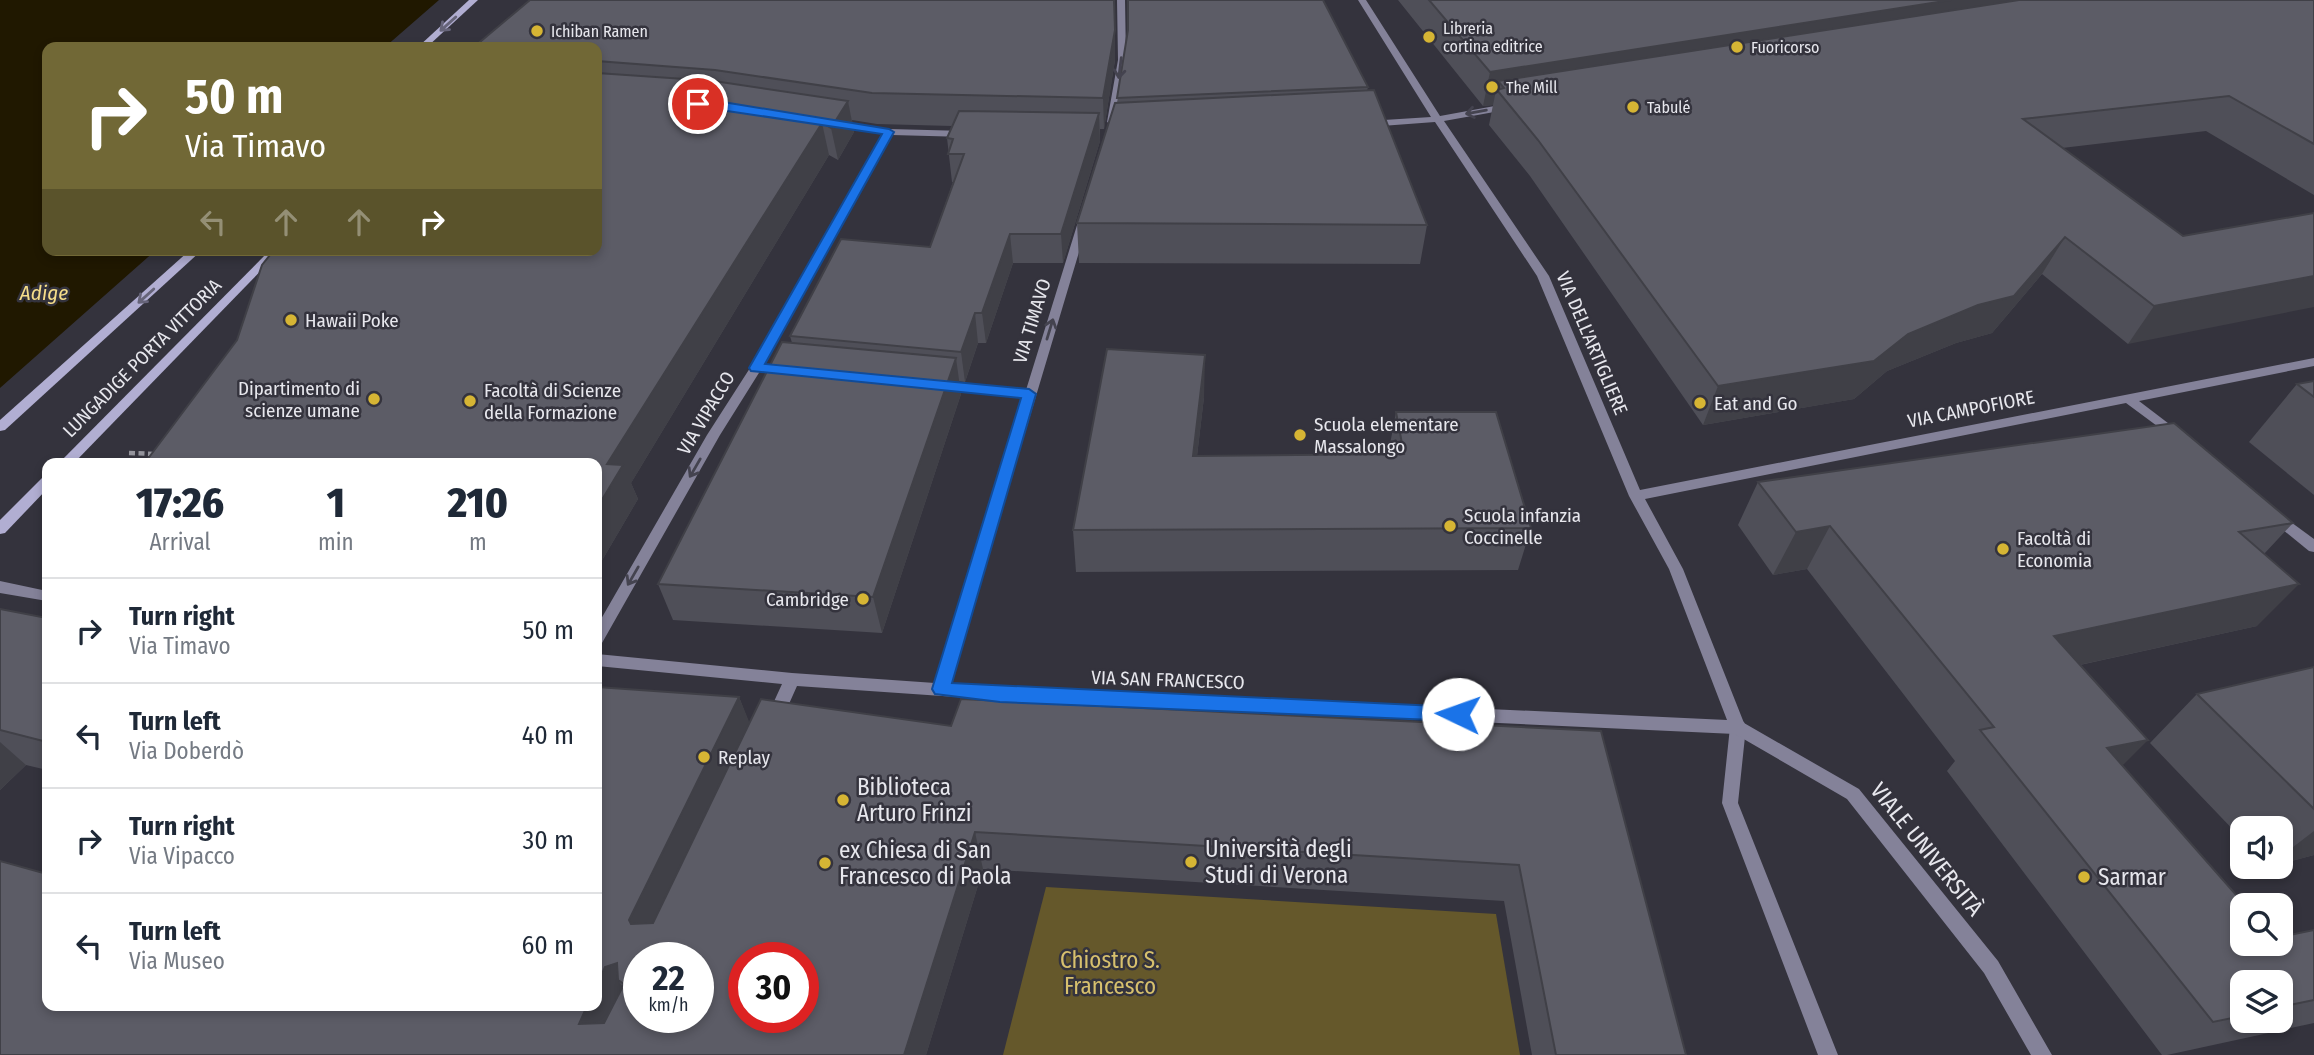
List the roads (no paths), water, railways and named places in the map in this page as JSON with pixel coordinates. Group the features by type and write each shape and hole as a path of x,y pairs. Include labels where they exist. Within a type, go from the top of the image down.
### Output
{"main road":[{"path":"428,42 474,0"},
{"path":"0,428 190,256"},
{"name":"LUNGADIGE PORTA VITTORIA","path":"71,458 270,256"},
{"path":"0,529 42,486"}],"street":[{"path":"1110,135 1122,60 1121,0"},
{"name":"VIA DELL'ARTIGLIERE","path":"1362,0 1437,119 1544,276 1636,496 1676,569 1738,727"},
{"path":"1362,125 1437,119 1521,105"},
{"path":"822,121 889,132 977,134"},
{"name":"VIA VIPACCO","path":"602,630 714,435 763,369 889,132"},
{"name":"VIA TIMAVO","path":"941,689 1086,212"},
{"name":"VIA CAMPOFIORE","path":"1636,496 2314,362"},
{"path":"934,385 1029,394"},
{"path":"2128,398 2190,447"},
{"path":"2262,505 2314,547"},
{"path":"0,587 42,595"},
{"name":"VIA SAN FRANCESCO","path":"602,660 792,679 1000,694 1738,727"},
{"path":"766,736 792,679"},
{"path":"1738,727 1730,803 1828,1055"},
{"name":"VIALE UNIVERSITÀ","path":"1738,727 1853,794 1991,967 2042,1055"}],"water":[{"name":"Adige","path":"0,0 439,0 391,42 42,42 42,256 149,256 0,388"}],"place":[{"name":"Ichiban Ramen","path":"537,31"},
{"name":"Libreria cortina editrice","path":"1429,37"},
{"name":"Fuoricorso","path":"1737,47"},
{"name":"The Mill","path":"1492,87"},
{"name":"Tabulé","path":"1633,107"},
{"name":"Hawaii Poke","path":"291,320"},
{"name":"Dipartimento di scienze umane","path":"374,399"},
{"name":"Facoltà di Scienze della Formazione","path":"470,401"},
{"name":"Eat and Go","path":"1700,403"},
{"name":"Scuola elementare Massalongo","path":"1300,435"},
{"name":"Scuola infanzia Coccinelle","path":"1450,526"},
{"name":"Facoltà di Economia","path":"2003,549"},
{"name":"Cambridge","path":"863,599"},
{"name":"Replay","path":"704,757"},
{"name":"Biblioteca Arturo Frinzi","path":"843,800"},
{"name":"Università degli Studi di Verona","path":"1191,862"},
{"name":"ex Chiesa di San Francesco di Paola","path":"825,863"},
{"name":"Sarmar","path":"2084,877"}],"park label":[{"name":"Chiostro S. Francesco","path":"1110,973"}]}
